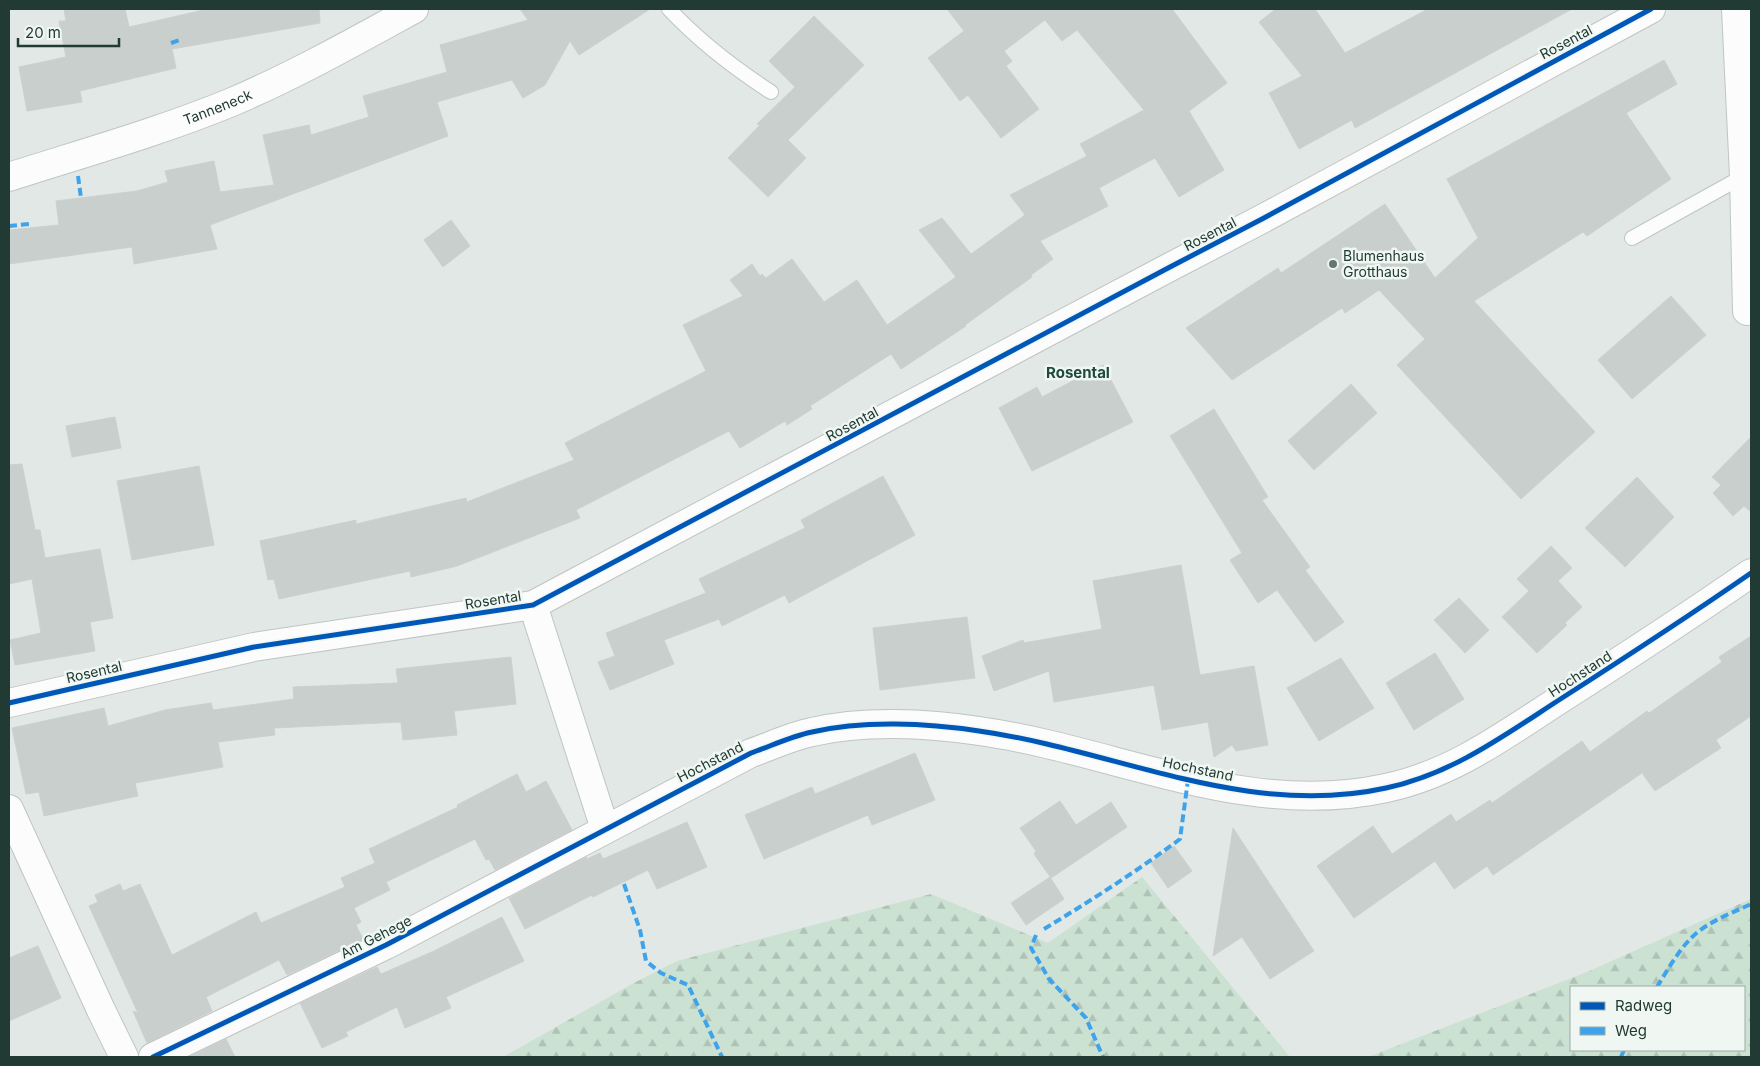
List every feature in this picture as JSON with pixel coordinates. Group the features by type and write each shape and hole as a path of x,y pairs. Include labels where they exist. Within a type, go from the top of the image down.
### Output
{"street":[{"name":"Tanneneck","path":"9,177 122,142 232,102 333,55 414,9"},
{"name":"Rosental","path":"9,703 254,647 533,605 1170,266 1262,219 1651,9"},
{"path":"1741,16 1747,190 1747,310"},
{"name":"Hochstand","path":"605,829 751,753 811,732 864,726 937,726 981,731 1027,740 1188,780 1285,796 1324,797 1384,789 1436,774 1480,751 1665,633 1751,573"},
{"path":"533,605 605,829"},
{"path":"9,809 100,1010 124,1057"},
{"name":"Am Gehege","path":"153,1057 386,945 605,829"}],"lane":[{"path":"669,9 690,32 744,74 771,92"},
{"path":"1632,238 1747,190"}],"green space":[{"path":"1142,877 1290,1057 503,1057 632,984 677,961 931,894 1048,943"},
{"path":"1751,899 1751,1057 1368,1057 1587,972"}],"building":[{"path":"64,9 125,9 129,27 208,9 319,9 320,23 172,49 176,68 80,91 82,102 27,111 19,67 66,57 59,21 66,21"},
{"path":"520,9 650,9 579,55 570,41 545,85 523,98 512,80 437,102 448,136 210,225 217,249 134,264 132,247 9,264 9,230 59,225 56,201 137,191 168,182 165,171 214,161 220,192 274,185 263,135 309,125 311,135 369,117 363,96 447,72 440,45 528,20"},
{"path":"947,9 1172,9 1227,83 1189,111 1224,170 1179,197 1155,158 1099,188 1108,206 1040,241 1053,259 966,326 901,369 891,354 810,406 812,409 787,425 785,421 740,448 729,431 576,510 580,518 457,566 411,577 410,571 279,599 274,579 268,580 260,541 356,520 356,524 466,498 467,502 574,460 565,443 706,371 683,325 743,296 730,280 752,264 760,276 762,274 766,278 792,259 824,302 857,280 887,325 956,277 919,230 942,218 971,254 1025,215 1010,195 1087,156 1080,144 1144,110 1077,30 1062,41 1045,20 1004,51 1012,61 1006,66 1039,109 1001,138 968,95 960,101 928,58 964,31"},
{"path":"1276,9 1315,9 1345,53 1428,9 1572,9 1355,128 1352,120 1299,149 1269,93 1302,76 1259,22"},
{"path":"814,16 864,65 788,140 806,158 768,197 728,158 760,125 757,124 795,87 769,61"},
{"path":"1664,60 1677,84 1626,113 1671,179 1587,236 1583,232 1474,301 1595,432 1521,499 1397,365 1425,339 1379,290 1345,313 1342,308 1232,380 1186,328 1278,268 1281,273 1385,204 1435,278 1478,238 1447,179"},
{"path":"451,220 470,246 443,267 424,240"},
{"path":"1671,296 1706,335 1632,399 1598,360"},
{"path":"1103,365 1133,422 1032,471 999,408 1037,387 1042,397"},
{"path":"1351,384 1377,413 1314,470 1288,441"},
{"path":"1214,409 1268,497 1262,500 1310,567 1305,570 1344,622 1315,642 1277,590 1258,603 1230,560 1242,553 1170,436"},
{"path":"115,417 121,448 72,457 66,426"},
{"path":"1751,437 1751,512 1744,506 1733,516 1713,493 1721,485 1712,477"},
{"path":"22,464 35,530 40,530 45,558 100,549 113,618 90,622 95,651 15,665 10,640 41,633 32,579 9,584 9,465"},
{"path":"199,466 214,545 132,560 117,481"},
{"path":"883,476 915,535 789,603 785,595 722,626 719,619 664,640 674,664 610,690 598,662 615,656 606,633 706,593 699,579 805,528 801,520"},
{"path":"1637,477 1674,517 1625,567 1585,528"},
{"path":"1551,546 1572,568 1558,581 1582,607 1565,623 1567,625 1537,653 1502,617 1529,591 1517,579"},
{"path":"1181,565 1200,675 1254,666 1268,745 1236,751 1232,745 1214,757 1208,722 1162,730 1154,685 1054,702 1049,671 994,691 982,656 1023,640 1024,643 1102,629 1093,581"},
{"path":"1459,598 1489,630 1465,653 1434,620"},
{"path":"967,617 975,678 880,690 873,628"},
{"path":"1751,636 1751,716 1716,740 1721,748 1655,791 1642,773 1493,875 1487,866 1454,889 1435,861 1354,918 1317,866 1373,826 1392,854 1451,814 1456,822 1490,800 1492,803 1582,741 1590,752 1647,711 1649,713 1722,662 1719,657"},
{"path":"1435,653 1464,699 1414,730 1386,683"},
{"path":"511,657 516,704 454,711 457,735 403,740 401,722 274,728 275,735 218,742 223,767 135,783 138,796 44,816 39,792 26,794 12,728 104,708 108,726 165,710 211,703 213,710 294,699 293,687 398,683 396,669"},
{"path":"1341,658 1374,708 1319,741 1287,688"},
{"path":"915,753 935,800 872,825 868,815 764,859 745,815 812,787 815,794"},
{"path":"517,774 526,792 546,781 572,830 495,870 489,859 486,860 475,839 386,882 390,890 354,908 361,922 356,925 363,939 287,975 279,960 206,997 212,1011 147,1043 133,1011 138,1013 89,906 98,902 95,895 120,884 123,891 140,884 172,955 256,912 261,923 345,887 341,878 375,863 369,849 458,807 457,805"},
{"path":"1060,801 1076,825 1111,802 1127,827 1051,878 1034,854 1036,851 1020,828"},
{"path":"687,822 707,867 657,889 648,870 593,897 592,895 525,929 509,898 586,857 587,859 600,853 603,859"},
{"path":"1233,828 1314,951 1270,979 1242,937 1213,956"},
{"path":"1174,846 1192,871 1168,888 1151,863"},
{"path":"1050,877 1064,899 1026,925 1011,903"},
{"path":"502,917 524,961 446,997 451,1008 405,1028 397,1007 346,1032 348,1036 322,1048 300,1003 377,967 381,974 434,951"},
{"path":"38,946 61,998 9,1021 9,958"},
{"path":"226,1039 235,1057 189,1057"}],"marked path":[{"path":"171,43 180,40"},
{"path":"78,176 81,198"},
{"path":"9,226 29,224"},
{"path":"1044,929 1113,886 1180,839 1188,780"},
{"path":"624,884 640,930 646,961 661,973 688,985 722,1057"},
{"path":"1658,986 1676,957 1693,936 1711,923 1751,904"},
{"path":"1036,935 1031,948 1049,979 1086,1018 1103,1057"},
{"path":"1621,1057 1624,1051"}],"cycle path":[{"path":"9,703 254,647 533,605 1262,219 1651,9"},
{"path":"153,1057 386,945 751,753 797,736 832,728 874,724 938,726 1030,740 1232,789 1282,795 1334,795 1386,788 1411,782 1434,773 1478,751 1634,652 1751,573"}],"place":[{"name":"Blumenhaus Grotthaus","path":"1333,264"}],"district":[{"name":"Rosental","path":"1078,373"}]}
